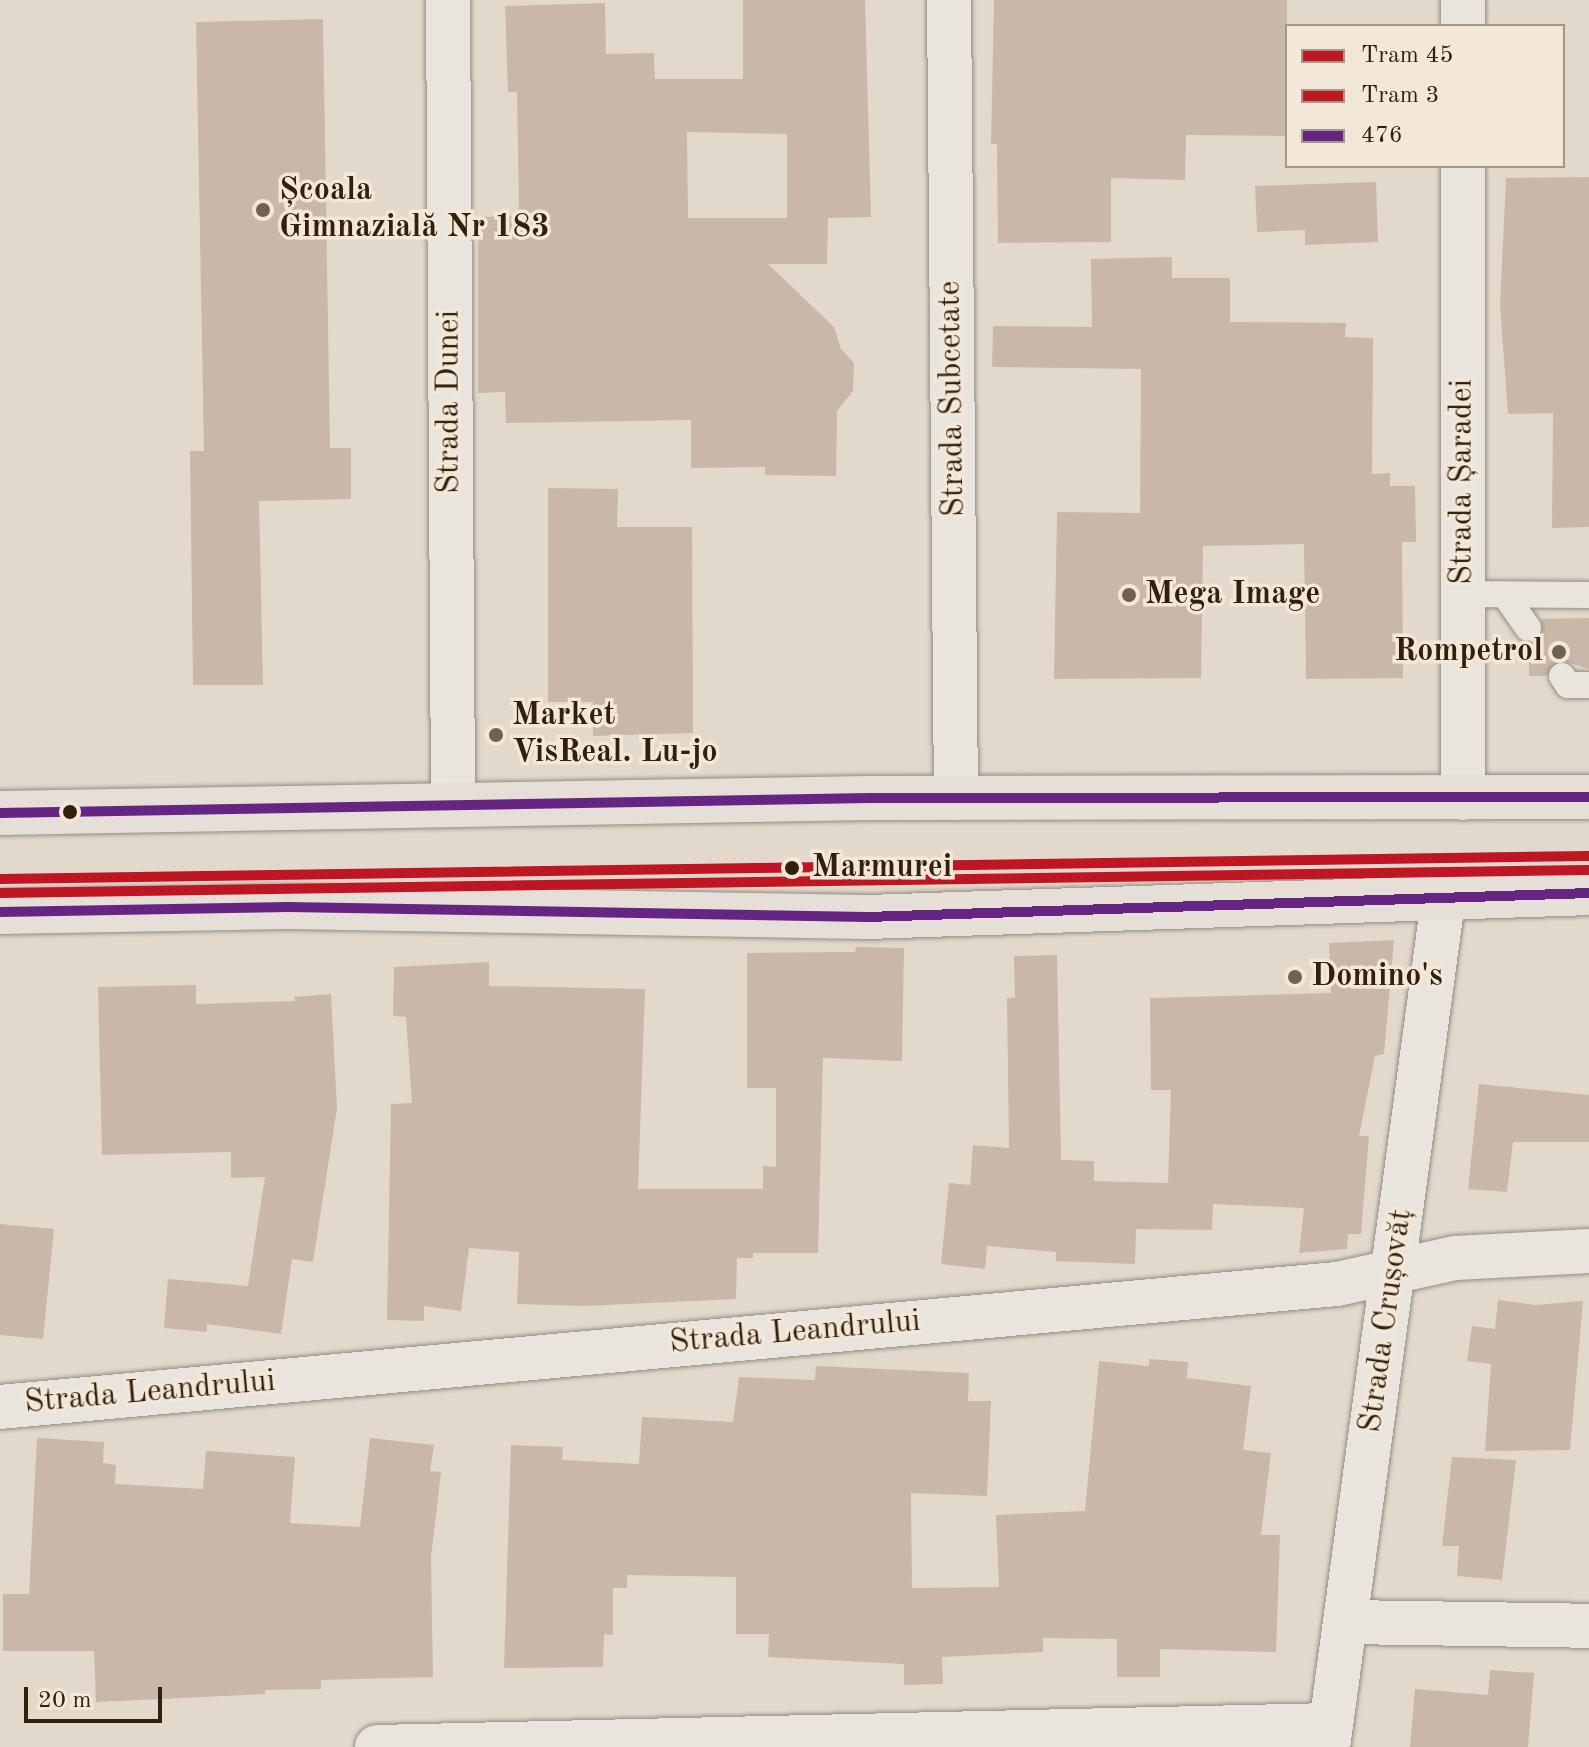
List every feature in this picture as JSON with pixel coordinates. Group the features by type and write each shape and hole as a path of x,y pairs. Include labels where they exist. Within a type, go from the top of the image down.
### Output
{"main road":[{"path":"0,813 956,798 1589,797"},
{"path":"0,912 288,907 867,917 1444,894 1589,893"}],"street":[{"name":"Strada Dunei","path":"448,0 453,805"},
{"name":"Strada Subcetate","path":"949,0 956,798"},
{"path":"1463,0 1463,24"},
{"name":"Strada Șaradei","path":"1463,168 1484,594 1463,798"},
{"name":"Strada Crușovăț","path":"1330,1736 1444,894"},
{"name":"Strada Leandrului","path":"0,1407 1337,1284 1455,1258 1589,1251"},
{"path":"1347,1622 1589,1626"},
{"path":"377,1747 1330,1736"}],"lane":[{"path":"1484,594 1589,595"},
{"path":"1484,594 1528,628"},
{"path":"1562,676 1568,685 1589,685"}],"building":[{"path":"743,0 865,0 871,217 828,218 827,264 768,264 834,327 841,349 854,363 853,391 837,411 836,476 765,475 765,467 691,468 691,420 506,423 505,392 478,393 478,217 515,216 519,208 517,92 508,92 505,6 605,3 606,54 654,53 655,79 743,79","holes":["687,132 787,134 787,218 688,218"]},
{"path":"994,0 1287,0 1285,136 1186,135 1185,180 1111,178 1111,242 998,243 997,144 991,144"},
{"name":"Școala Gimnazială Nr 183","path":"323,19 330,448 351,448 351,499 259,501 263,685 193,685 190,451 204,451 196,22"},
{"path":"1589,177 1589,527 1552,528 1553,413 1508,414 1500,305 1506,178"},
{"path":"1376,182 1378,242 1305,245 1305,230 1257,232 1255,186"},
{"path":"1172,257 1172,278 1230,278 1230,322 1346,323 1345,337 1373,338 1372,474 1390,473 1390,486 1415,486 1416,542 1402,542 1403,678 1306,679 1304,544 1203,546 1201,678 1054,679 1057,512 1140,513 1141,369 992,367 993,326 1092,327 1091,259"},
{"path":"548,488 618,489 617,527 692,527 693,733 593,736 593,702 548,702"},
{"name":"Rompetrol","path":"1589,618 1589,669 1560,660 1546,676 1529,676 1529,644 1542,635 1541,619"},
{"path":"1394,940 1384,1054 1375,1056 1359,1136 1369,1136 1361,1234 1348,1234 1347,1249 1299,1253 1304,1208 1213,1204 1212,1230 1136,1229 1135,1264 1056,1261 1056,1252 987,1246 985,1269 941,1264 949,1183 970,1185 973,1145 1009,1148 1007,998 1015,998 1014,956 1057,955 1061,1160 1094,1161 1094,1181 1168,1183 1171,1090 1151,1090 1150,998 1331,993 1329,943"},
{"path":"856,947 904,948 902,1061 823,1058 818,1253 753,1253 753,1258 737,1258 736,1299 584,1306 517,1304 519,1252 469,1248 461,1311 424,1306 424,1321 387,1320 391,1104 412,1103 406,1017 393,1016 394,967 489,962 489,986 645,989 638,1189 763,1189 763,1166 776,1167 776,1088 747,1088 747,953 855,952"},
{"path":"196,985 196,1004 295,1001 294,997 331,994 337,1108 313,1262 292,1259 281,1334 207,1324 207,1332 164,1328 168,1279 248,1286 265,1177 231,1178 231,1152 102,1155 98,987"},
{"path":"1479,1084 1589,1095 1589,1142 1513,1142 1507,1192 1468,1189"},
{"path":"0,1224 54,1229 43,1339 0,1335"},
{"path":"1498,1300 1536,1305 1583,1301 1570,1450 1485,1451 1491,1364 1467,1361 1472,1326 1495,1329"},
{"path":"1149,1359 1188,1362 1187,1378 1251,1386 1243,1450 1271,1453 1261,1535 1280,1535 1276,1652 1160,1649 1160,1677 1117,1677 1117,1639 1043,1638 1043,1652 942,1657 943,1684 904,1685 904,1664 768,1657 769,1634 736,1634 736,1577 627,1575 627,1588 613,1588 613,1635 604,1634 603,1667 504,1668 511,1445 563,1447 562,1460 639,1464 642,1417 733,1422 739,1377 815,1380 816,1366 969,1373 968,1401 991,1401 987,1496 911,1493 912,1588 999,1587 996,1515 1085,1511 1099,1361 1149,1366"},
{"path":"37,1438 104,1442 103,1463 116,1465 115,1484 203,1489 206,1451 295,1457 290,1523 360,1527 370,1438 434,1445 430,1471 441,1472 431,1557 433,1677 321,1680 321,1689 96,1702 94,1651 3,1651 3,1594 29,1594"},
{"path":"1452,1457 1516,1460 1502,1580 1457,1576 1459,1546 1442,1546"},
{"path":"1490,1670 1534,1673 1528,1747 1410,1747 1415,1689 1488,1695"}],"tram line":[{"name":"45","path":"0,879 1589,856"},
{"name":"3","path":"0,893 1589,870"}],"transit line":[{"name":"476","path":"0,813 869,798 1589,797"},
{"name":"476","path":"0,912 288,907 867,917 1589,893"}],"place":[{"name":"Școala Gimnazială Nr 183","path":"263,210"},
{"name":"Mega Image","path":"1129,595"},
{"name":"Rompetrol","path":"1559,652"},
{"name":"Market VisReal. Lu-jo","path":"496,735"},
{"name":"Marmurei","path":"792,868"},
{"name":"Domino's","path":"1295,977"}]}
